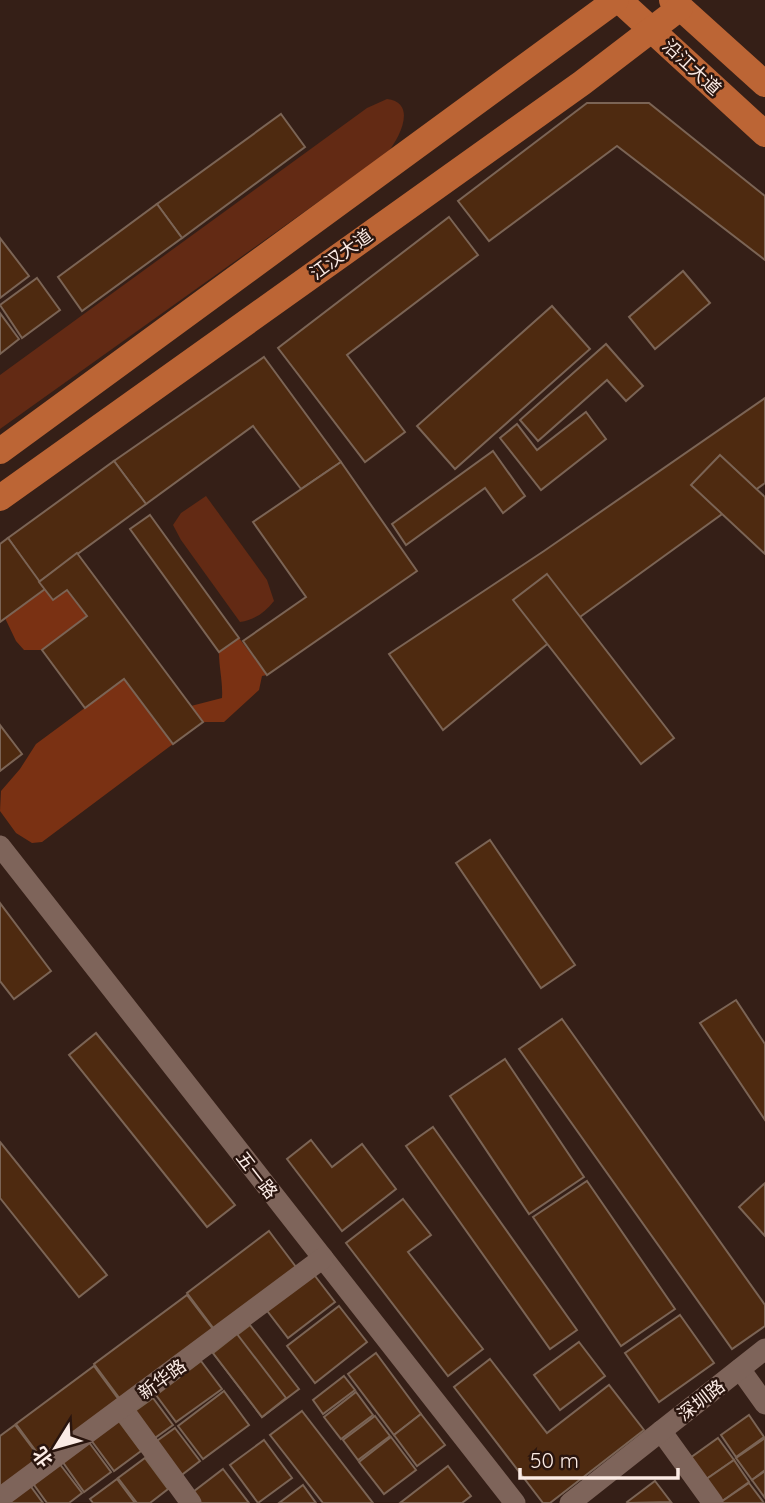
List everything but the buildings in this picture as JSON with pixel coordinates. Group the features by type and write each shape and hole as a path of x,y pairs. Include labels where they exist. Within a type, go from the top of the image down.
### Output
{"main road":[{"name":"沿江大道","path":"618,0 765,134"},
{"path":"0,452 618,0"},
{"name":"沿江大道","path":"676,4 765,84"},
{"name":"江汉大道","path":"0,498 653,31 676,4"}],"street":[{"name":"五一路","path":"0,846 515,1503"},
{"name":"新华路","path":"0,1498 323,1258"},
{"name":"深圳路","path":"570,1503 765,1349"},
{"path":"740,1369 765,1404"},
{"path":"122,1408 191,1503"},
{"path":"661,1431 713,1503"}],"shaded area":[{"path":"387,99 402,107 404,114 401,130 388,152 0,429 0,375 367,108"},
{"path":"206,496 267,580 274,601 263,612 250,619 240,622 173,525 181,513"},
{"path":"45,589 53,600 67,590 87,616 42,650 24,650 16,641 5,618"},
{"path":"239,638 267,675 262,676 259,690 224,722 203,722 191,706 222,698 219,652"},
{"path":"124,679 173,744 42,842 32,843 16,833 0,811 1,791 36,744"}]}
